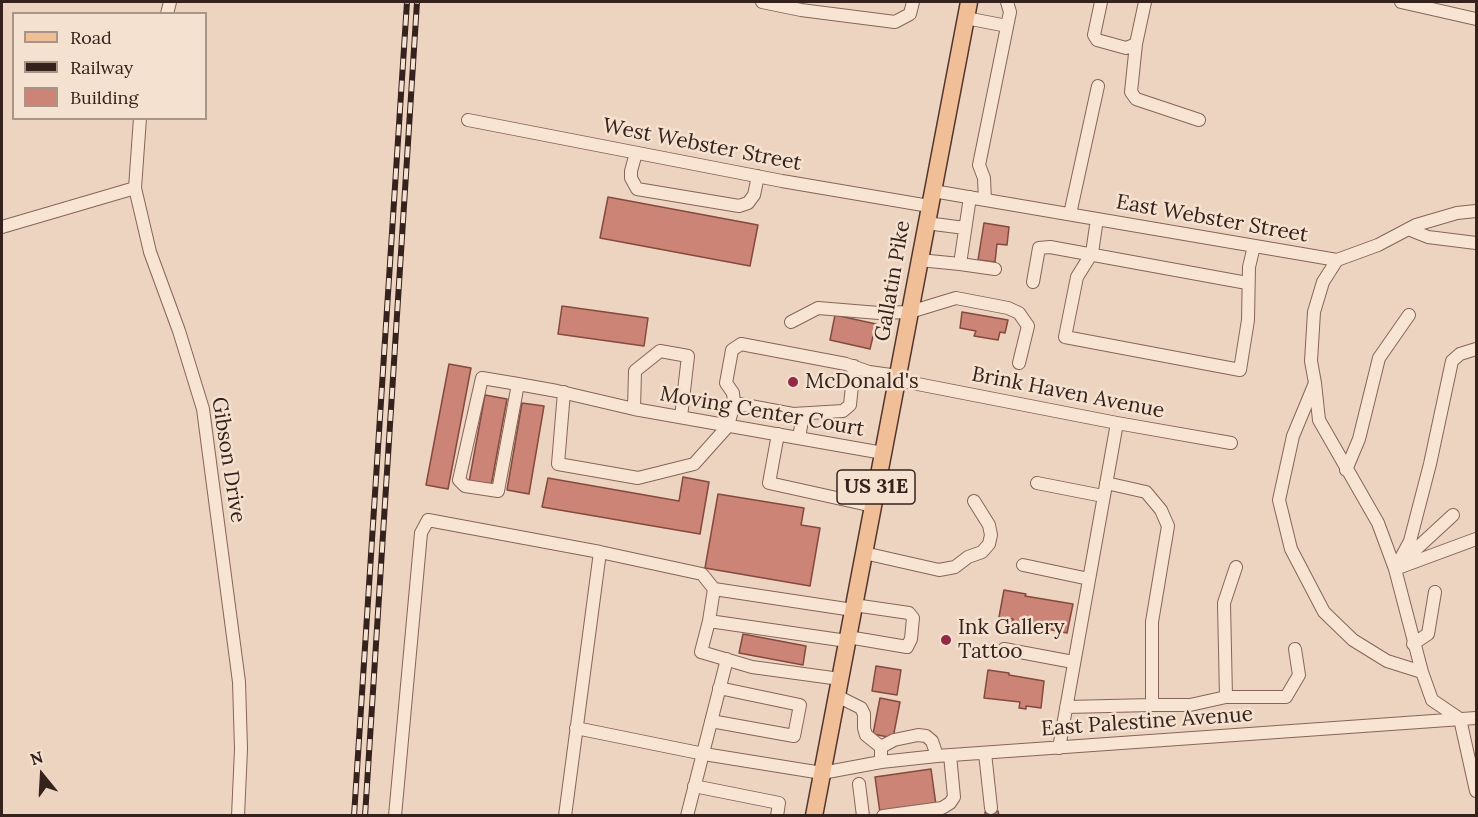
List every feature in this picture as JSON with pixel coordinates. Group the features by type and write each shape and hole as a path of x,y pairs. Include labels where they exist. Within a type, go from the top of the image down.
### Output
{"main road":[{"name":"Gallatin Pike","path":"816,815 822,772 967,10"}],"street":[{"path":"762,2 814,6 895,22 910,14 913,2"},
{"path":"985,200 984,178 978,165 1010,12 1007,2"},
{"path":"1101,2 1094,35 1097,40 1126,48 1136,44"},
{"path":"1144,2 1136,44 1131,92 1136,99 1199,120"},
{"path":"1401,2 1476,19"},
{"path":"967,10 1007,26"},
{"path":"1070,214 1098,86"},
{"name":"Gibson Drive","path":"140,120 135,188 150,252 179,331 203,410 239,682 241,749 238,816"},
{"name":"West Webster Street","path":"468,120 758,176 931,198"},
{"path":"636,153 631,178 637,189 739,206 748,203 754,195 758,176"},
{"path":"2,226 135,188"},
{"path":"960,264 970,197"},
{"name":"East Webster Street","path":"931,198 970,197 1337,260"},
{"path":"1476,211 1457,213 1408,229 1337,260 1323,282 1314,312 1311,361 1319,420 1378,523 1395,568 1413,644 1432,700 1460,718 1476,791"},
{"path":"1097,219 1092,253 1077,277 1065,337 1240,370 1248,321 1247,283 1254,246"},
{"path":"926,223 965,228"},
{"path":"1408,229 1428,237 1476,243"},
{"path":"1033,282 1039,248 1050,247 1247,283"},
{"path":"919,260 995,269"},
{"path":"791,322 818,308 879,313 910,312 956,298 1008,308 1018,313 1028,326 1019,363"},
{"path":"1346,470 1359,439 1379,358 1409,315"},
{"name":"Brink Haven Avenue","path":"734,403 733,393 726,383 732,350 741,344 1117,423 1231,443"},
{"path":"1395,568 1410,541 1430,464 1452,361 1460,354 1476,349"},
{"path":"634,409 634,371 660,351 688,356 681,417"},
{"path":"564,392 558,464 638,478 694,464 728,426 734,403 793,414 843,411 850,405 854,366"},
{"name":"Moving Center Court","path":"518,384 498,491 465,486 459,480 482,378 518,384 564,392 634,409 883,453"},
{"path":"1315,383 1293,436 1279,500 1291,549 1324,612 1353,640 1387,661 1422,672"},
{"path":"799,438 803,414"},
{"path":"1059,748 1117,423"},
{"path":"778,435 769,483 873,506"},
{"path":"1037,483 1103,496"},
{"path":"1107,483 1146,492 1161,510 1168,526 1152,622 1152,705"},
{"path":"864,553 939,570 955,567 968,557 982,552 989,544 991,535 989,525 974,501"},
{"path":"1395,568 1453,515"},
{"path":"395,816 422,533 428,520 600,552 702,574 714,589 909,613 913,618 911,639 907,647 709,621"},
{"path":"1395,568 1476,539"},
{"path":"565,816 600,552"},
{"path":"1023,565 1089,579"},
{"path":"1226,697 1224,603 1236,567"},
{"path":"714,589 701,652 752,667 840,679"},
{"path":"1413,644 1428,634 1435,592"},
{"path":"1004,649 1073,662"},
{"path":"1066,707 1190,705 1226,697 1286,697 1299,675 1295,649"},
{"path":"687,816 727,659"},
{"path":"711,721 794,736 800,705 719,688"},
{"path":"837,696 861,708 864,714 866,735 881,747"},
{"name":"East Palestine Avenue","path":"576,728 704,754 822,772 881,762 944,756 1476,718"},
{"path":"881,747 894,740 918,735 926,736 944,756 954,796 950,803 942,808 884,816"},
{"path":"881,747 881,762"},
{"path":"985,753 991,808"},
{"path":"859,784 863,816"},
{"path":"694,786 778,809"}],"building":[{"path":"608,197 758,225 750,266 600,238"},
{"path":"984,223 1009,227 1007,245 997,244 995,262 978,260"},
{"path":"562,306 648,318 644,346 558,334"},
{"path":"962,312 1008,320 1005,333 1000,332 998,340 974,336 976,331 960,328"},
{"path":"835,315 876,324 870,349 830,340"},
{"path":"449,364 471,368 448,489 426,485"},
{"path":"485,395 507,399 491,486 469,482"},
{"path":"522,403 544,406 529,494 507,490"},
{"path":"683,477 709,482 700,534 542,507 548,478 679,501"},
{"path":"718,494 804,508 801,525 820,528 810,586 705,568"},
{"path":"1004,590 1073,604 1067,633 1012,622 1013,619 999,617"},
{"path":"743,634 806,646 803,665 739,653"},
{"path":"876,666 901,670 897,695 872,691"},
{"path":"988,670 1044,681 1041,708 1026,706 1026,709 1019,708 1020,702 984,698"},
{"path":"880,698 900,702 893,738 873,734"},
{"path":"931,769 936,805 880,813 875,777"},
{"path":"998,811 999,816 985,816 985,812"}],"railway":[{"path":"354,816 407,2"},
{"path":"365,816 417,2"}],"place":[{"name":"McDonald's","path":"793,382"},
{"name":"Ink Gallery Tattoo","path":"946,640"}]}
